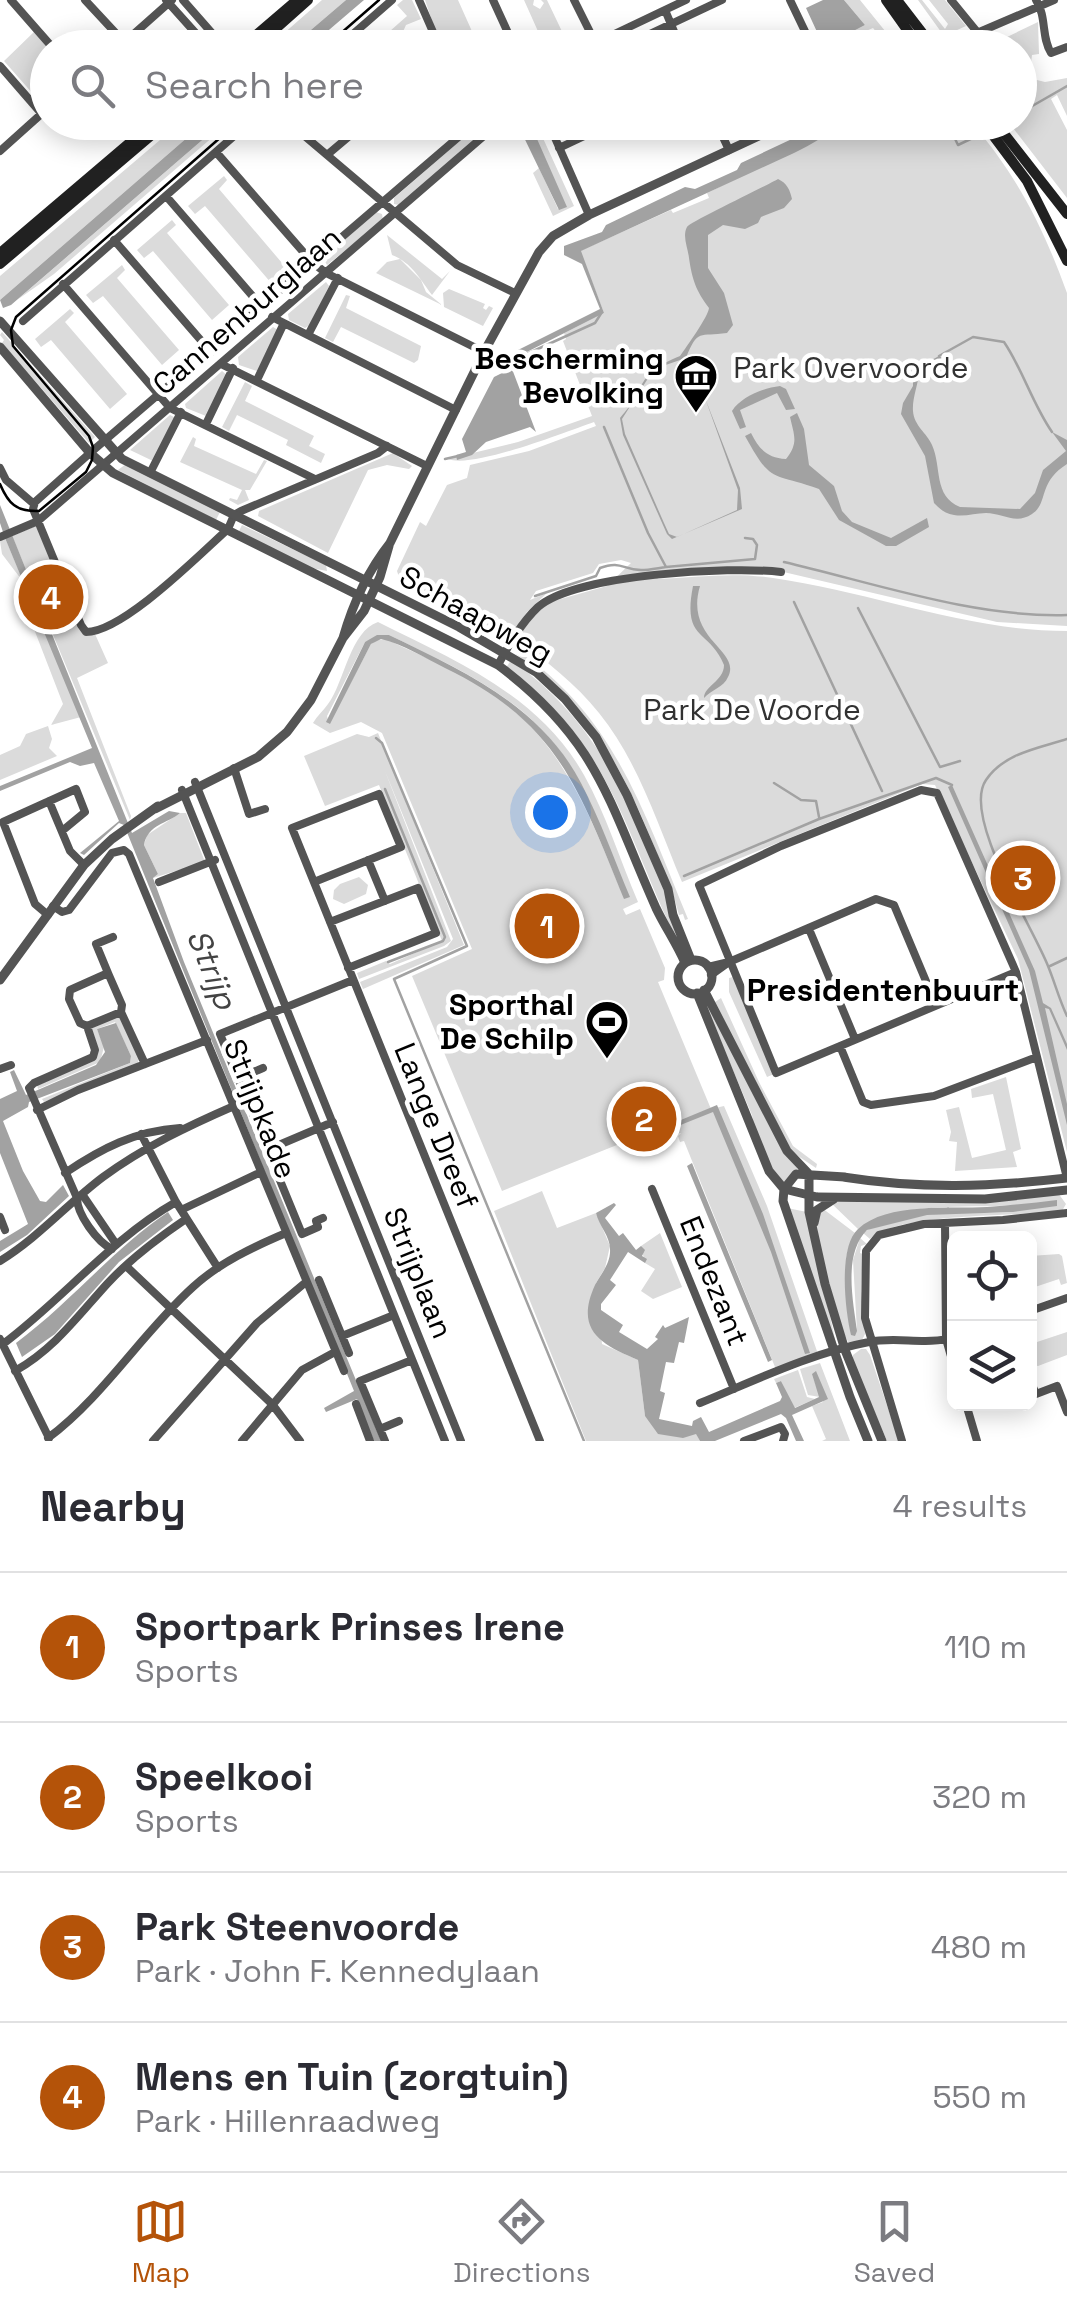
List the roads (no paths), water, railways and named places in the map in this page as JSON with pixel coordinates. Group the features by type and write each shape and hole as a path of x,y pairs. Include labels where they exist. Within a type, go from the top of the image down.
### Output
{"main road":[{"path":"262,30 297,0"},
{"path":"274,30 308,0"},
{"path":"886,0 907,30"},
{"path":"897,0 920,30"},
{"path":"1,250 132,140"},
{"path":"0,264 146,140"},
{"path":"1001,140 1067,261"},
{"path":"1004,140 1067,214"}],"street":[{"path":"11,0 38,30"},
{"path":"85,0 109,30"},
{"path":"183,0 209,30"},
{"path":"358,30 392,0"},
{"path":"419,0 432,30"},
{"path":"574,0 589,30"},
{"path":"621,30 686,0"},
{"path":"658,30 722,0"},
{"path":"790,0 805,30"},
{"path":"951,0 975,30"},
{"path":"986,30 1038,3 1054,0"},
{"path":"137,30 169,1 193,30"},
{"path":"496,1 508,30"},
{"path":"1038,3 1051,53 1067,47"},
{"path":"664,10 674,30"},
{"path":"0,66 30,97"},
{"path":"1,149 30,123"},
{"path":"23,320 230,140"},
{"path":"309,140 457,265 515,293"},
{"path":"328,156 346,140"},
{"name":"Cannenburglaan","path":"34,504 455,140"},
{"name":"Cannenburglaan","path":"5,535 38,521 481,140"},
{"path":"556,140 589,215"},
{"path":"559,148 576,140"},
{"path":"724,140 729,150"},
{"path":"0,980 84,865 154,809 266,752 297,720 343,638 369,601 390,544 427,466 542,239 558,225 589,215 750,140"},
{"path":"216,152 326,273 484,352"},
{"path":"166,196 262,307"},
{"path":"114,240 211,352"},
{"name":"Cannenburglaan","path":"308,335 338,278"},
{"path":"63,284 170,408 314,479"},
{"path":"272,318 456,410"},
{"name":"Schaapweg","path":"0,321 116,452 150,473 459,626 536,672 566,700 609,757 668,889 688,962"},
{"name":"Cannenburglaan","path":"257,380 284,323"},
{"name":"Schaapweg","path":"0,348 101,465 156,499 228,529 498,665 554,712 592,762 658,911 688,962"},
{"path":"222,364 427,466"},
{"name":"Cannenburglaan","path":"206,424 233,368"},
{"name":"Cannenburglaan","path":"150,473 181,412"},
{"path":"118,431 128,443"},
{"path":"0,468 6,480 34,504 86,632 124,619 228,529 234,515 387,446"},
{"path":"78,463 90,475"},
{"path":"343,638 365,581 390,544"},
{"path":"498,665 538,606 573,591 663,575 782,572"},
{"path":"234,768 249,814 266,809"},
{"name":"Strijplaan","path":"196,785 461,1441"},
{"path":"50,910 35,904 2,825 5,819 76,789 85,812 62,830"},
{"path":"868,1441 840,1351 784,1205 784,1189 796,1174 805,1170 941,1188 1067,1178 1016,972 937,793 931,790 921,790 781,846 700,885 776,1073 1016,972"},
{"name":"Strijplaan","path":"183,792 444,1440"},
{"name":"Lange Dreef","path":"368,860 401,847 380,794 292,828 540,1441"},
{"path":"49,801 70,851 84,865"},
{"name":"Strijpkade","path":"50,910 69,910 112,853 128,852 344,1371"},
{"path":"158,882 224,856"},
{"path":"314,882 368,860 384,901"},
{"path":"330,922 418,888 436,933 348,968"},
{"path":"936,1005 890,901 876,899 710,971 701,992 768,1171 784,1189 809,1196 985,1199 1067,1190"},
{"path":"240,935 254,929"},
{"path":"808,929 856,1039"},
{"path":"112,937 96,944 144,1064"},
{"path":"701,992 688,992 680,984 678,973 688,962 701,961 710,971"},
{"path":"108,973 70,990 69,999 80,1023 87,1026 121,1012"},
{"path":"319,1222 302,1234 220,1034 353,980"},
{"path":"701,992 787,1150 805,1170 840,1351 882,1441"},
{"path":"87,1026 95,1050 92,1057 34,1082 29,1088 65,1173 80,1196 77,1207 104,1245 114,1246"},
{"path":"33,1101 207,1040"},
{"path":"840,1046 863,1102 871,1105 934,1096 1037,1057"},
{"path":"0,1070 11,1065"},
{"path":"237,1079 262,1068"},
{"path":"0,1261 148,1147 234,1106"},
{"path":"266,1150 333,1122"},
{"path":"65,1173 95,1152 140,1134 183,1128"},
{"path":"140,1134 218,1268"},
{"path":"261,1172 181,1210 150,1217 41,1316 1,1341 49,1439 193,1288 218,1268 286,1233"},
{"name":"Endezant","path":"652,1190 734,1389"},
{"path":"813,1226 817,1210 838,1197"},
{"path":"15,1370 50,1348 181,1210"},
{"path":"902,1441 865,1318 866,1252 870,1244 879,1234 895,1229 1067,1213"},
{"path":"0,1218 5,1230"},
{"path":"946,1223 947,1242"},
{"path":"126,1266 272,1404 300,1441"},
{"path":"320,1280 349,1353"},
{"path":"153,1441 257,1323 306,1282"},
{"path":"1037,1309 1067,1298"},
{"name":"Strijplaan","path":"342,1336 394,1315"},
{"name":"Endezant","path":"700,1403 871,1341 947,1338"},
{"path":"242,1441 302,1370 335,1352"},
{"name":"Strijplaan","path":"380,1429 360,1381 412,1360"},
{"path":"1037,1394 1057,1386 1067,1412"},
{"path":"356,1404 370,1441"},
{"path":"968,1411 977,1441"},
{"path":"384,1441 380,1429 399,1421"},
{"path":"744,1441 782,1426 783,1441"},
{"path":"444,1440 457,1430"}],"waterway":[{"path":"1037,103 1067,86"},
{"path":"956,140 958,145 968,140"},
{"path":"510,366 509,362 595,323 602,312"},
{"path":"939,356 973,337 1004,342 1052,432"},
{"path":"604,427 666,567 755,559 757,545 753,539 745,538"},
{"path":"445,459 458,456"},
{"path":"784,562 961,605 1067,615"},
{"path":"535,596 596,576 600,568 607,566 641,570 666,567"},
{"path":"794,602 882,791"},
{"path":"858,608 940,767 960,761"},
{"path":"376,738 382,743 467,946 394,979 584,1441"},
{"path":"1067,739 1002,763 986,780 981,797 991,845 1067,1016"},
{"path":"684,876 819,819 936,778 952,785"},
{"path":"774,783 801,800 816,801 819,817"},
{"path":"385,789 445,937 388,962"},
{"path":"1004,875 1048,856"},
{"path":"1050,966 1067,958"}],"tram line":[{"path":"345,30 379,0"},
{"path":"0,484 14,505 39,511 86,472 92,460 89,436 13,346 11,330 16,317 218,140"}],"place":[{"name":"Bescherming Bevolking","path":"696,414"},
{"name":"Mens en Tuin (zorgtuin)","path":"51,597"},
{"name":"Park Steenvoorde","path":"1023,878"},
{"name":"Sportpark Prinses Irene","path":"547,926"},
{"name":"Sporthal De Schilp","path":"607,1060"},
{"name":"Speelkooi","path":"644,1119"}],"district":[{"name":"Presidentenbuurt","path":"883,990"}],"park label":[{"name":"Park Overvoorde","path":"851,368"},
{"name":"Park De Voorde","path":"752,710"}],"water label":[{"name":"Strijp","path":"212,969"}]}
